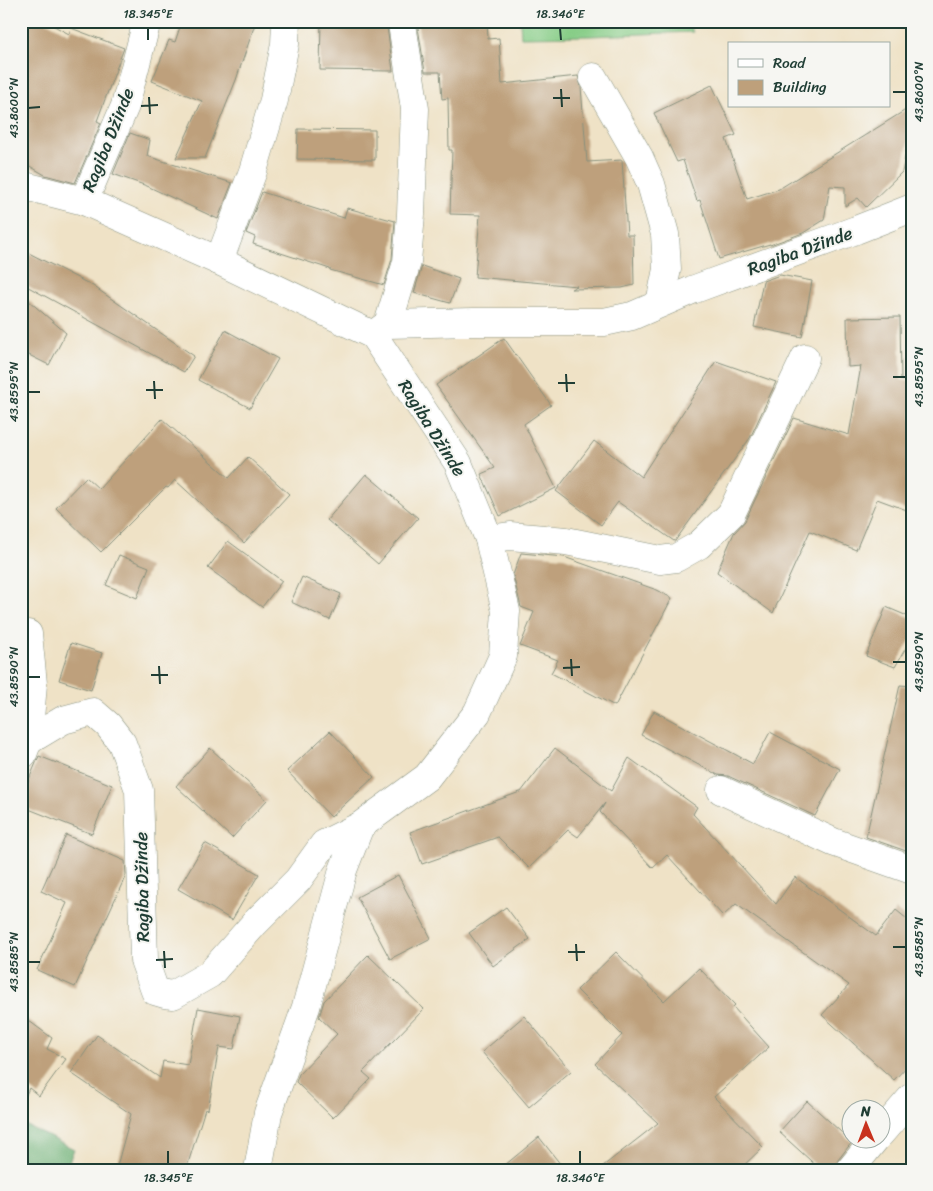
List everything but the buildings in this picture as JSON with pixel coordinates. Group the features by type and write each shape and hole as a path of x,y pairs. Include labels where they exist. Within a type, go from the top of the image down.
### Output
{"street":[{"name":"Ragiba Džinde","path":"84,200 125,106 147,21"},
{"path":"220,261 253,171 274,100 285,44 286,21"},
{"path":"380,330 407,262 411,214 415,109 402,24"},
{"path":"593,76 639,157 651,184 665,234 667,270 660,303"},
{"name":"Ragiba Džinde","path":"21,185 84,200 380,330 473,322 604,322 632,316 692,290 912,208"},
{"name":"Ragiba Džinde","path":"24,750 63,720 93,712 108,725 122,743 139,790 144,960 155,991 173,995 210,974 255,923 298,880 324,844 360,826 427,777 477,713 503,656 506,611 488,539 458,463 380,330"},
{"path":"488,539 510,536 566,541 660,560 676,558 699,545 731,514 805,358"},
{"name":"Ragiba Džinde","path":"24,750 33,684 28,634"},
{"path":"721,790 833,842 912,870"},
{"path":"258,1170 268,1113 306,1007 343,870 360,826"},
{"path":"890,1122 912,1097"},
{"path":"850,1170 868,1148"}],"green space":[{"path":"520,21 687,21 693,32 521,37"},
{"path":"21,1123 74,1149 66,1170 21,1170"}]}
